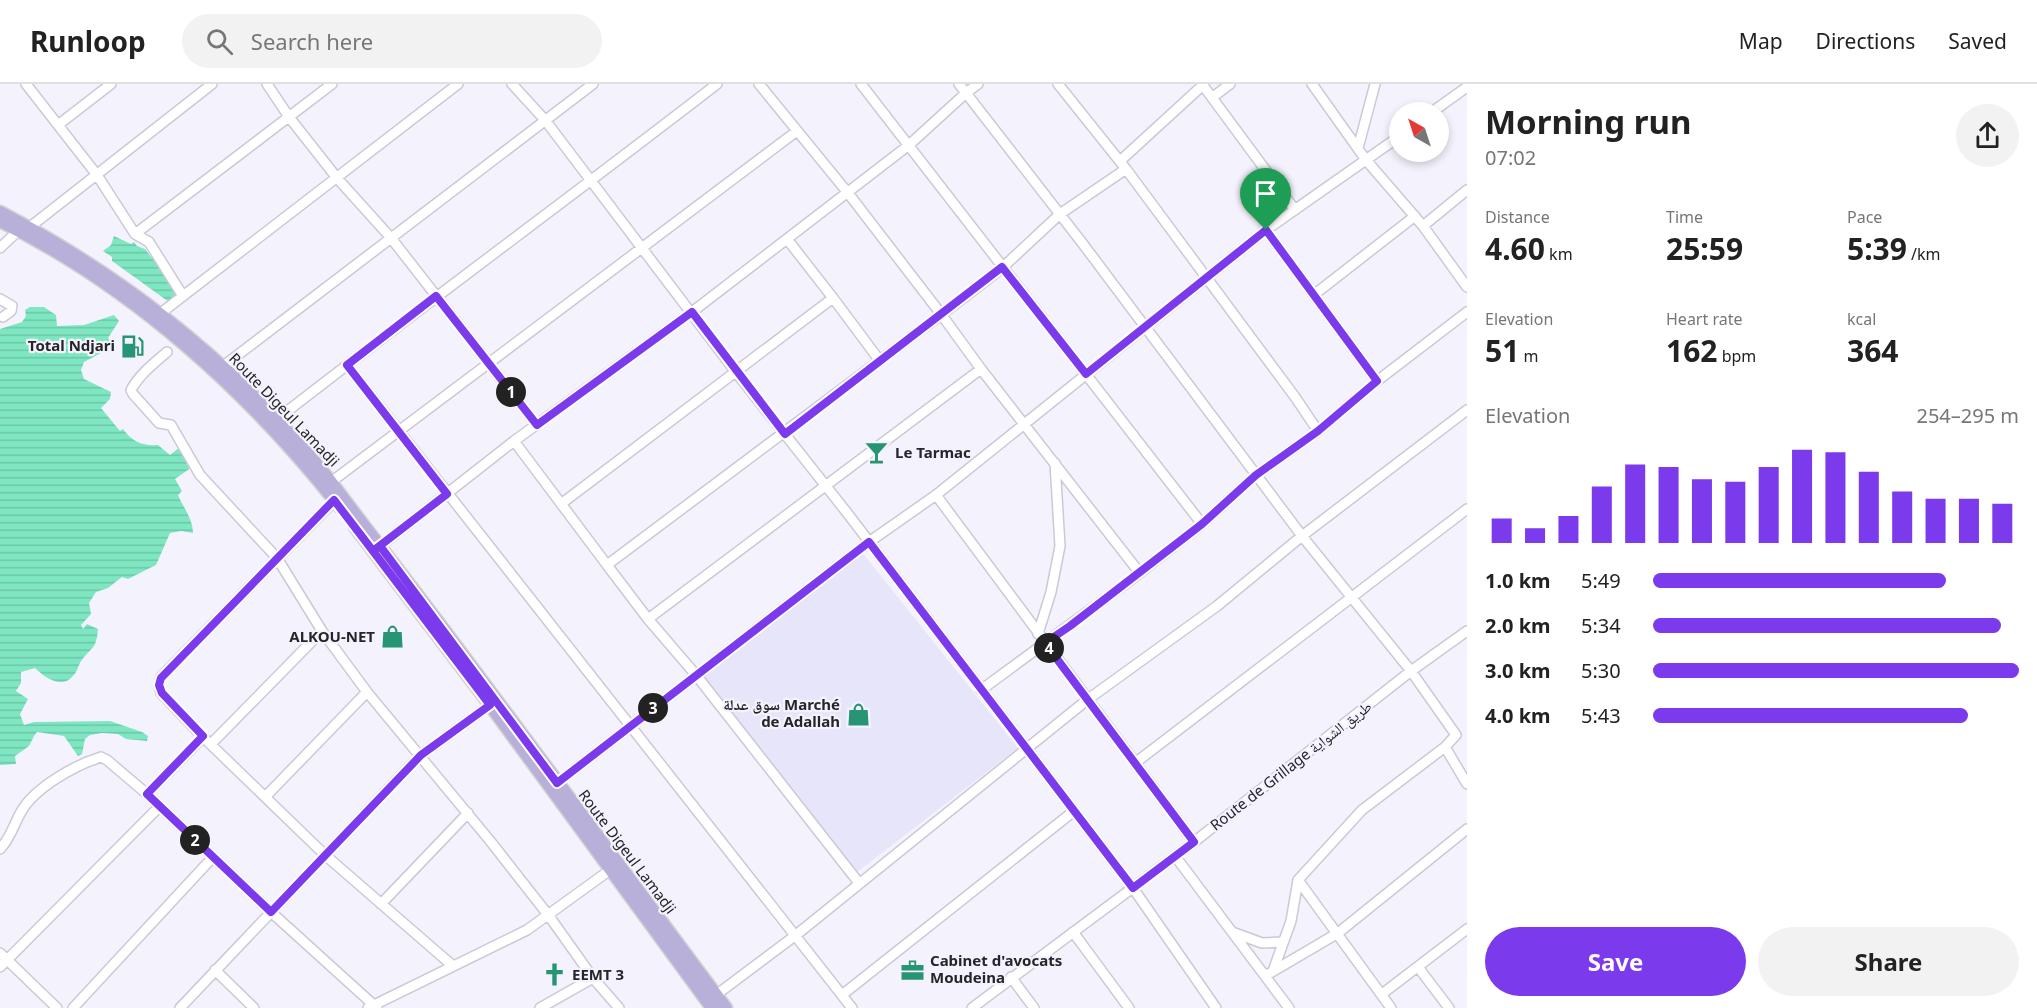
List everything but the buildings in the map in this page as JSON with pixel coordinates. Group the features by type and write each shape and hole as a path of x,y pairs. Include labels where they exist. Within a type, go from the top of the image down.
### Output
{"main road":[{"name":"Route Digeul Lamadji","path":"0,212 24,229 113,278 161,313 222,367 276,420 331,482 377,549 726,1008"},
{"path":"0,222 24,229 159,323 220,376 318,478 377,549 712,1008"}],"street":[{"path":"26,84 97,175 135,234 149,242 183,296"},
{"path":"58,125 111,84"},
{"path":"0,248 213,84"},
{"path":"267,84 289,117 337,178 391,238 537,425"},
{"path":"135,234 332,84"},
{"path":"161,313 458,84"},
{"path":"512,84 545,120 735,371 1027,748 1133,888 1216,1008"},
{"path":"222,367 593,84"},
{"path":"276,420 717,84"},
{"path":"759,84 848,193 1023,424 1139,572"},
{"path":"861,84 1202,524"},
{"path":"959,84 1060,214 1302,536 1411,671 1456,735 1445,747 1362,810 1298,880 1291,921 1269,974"},
{"path":"377,549 514,441 692,312 848,193 909,145 978,84"},
{"path":"1058,84 1123,165 1318,431"},
{"path":"1213,97 1230,84"},
{"path":"1312,84 1366,160 1423,226 1467,287"},
{"path":"1358,148 1375,84"},
{"path":"607,565 785,434 1002,267 1060,214 1123,165 1203,85 1295,210"},
{"path":"1446,102 1467,87"},
{"path":"331,482 796,131"},
{"path":"557,783 869,542 936,495 1266,230 1389,144"},
{"path":"1423,226 1467,190"},
{"path":"1315,294 1414,216"},
{"path":"1266,230 1377,381"},
{"path":"787,239 880,361"},
{"path":"561,504 833,298"},
{"path":"0,299 12,306 3,317"},
{"path":"981,690 1202,524 1256,475 1318,431 1377,381 1467,312"},
{"path":"166,352 133,386 131,390 133,394 159,423 171,425 200,475 277,558 322,631 368,692 468,813 549,916 593,978 619,1008"},
{"path":"347,365 852,1008"},
{"path":"648,619 981,369"},
{"path":"716,995 796,935 1087,700 1217,606 1302,536 1467,410"},
{"path":"514,441 648,619 696,675 859,883"},
{"path":"1038,634 1052,592 1060,546 1055,463"},
{"path":"936,495 1194,842"},
{"path":"334,500 161,678 159,685 162,693 203,736 325,855 453,966"},
{"path":"1135,763 1467,509"},
{"path":"211,744 322,631"},
{"name":"Route de Grillage طريق الشواية","path":"972,1008 1194,842 1411,671 1467,631"},
{"path":"265,797 368,692"},
{"path":"180,1008 421,755 490,705"},
{"path":"147,794 203,736"},
{"path":"1445,747 1467,784"},
{"path":"0,849 7,841 21,811 29,801 60,776 101,757 147,794 373,1007 527,930 610,870"},
{"path":"57,1008 2,960 160,806"},
{"path":"842,995 1074,811"},
{"path":"381,904 468,813"},
{"path":"1269,974 1338,933 1467,828"},
{"path":"1175,856 1232,932 1269,974 1289,1008"},
{"path":"73,1008 213,857"},
{"path":"1298,880 1391,1008"},
{"path":"1382,994 1467,929"},
{"path":"1073,932 1129,1008"},
{"path":"1232,932 1262,943 1283,942"},
{"path":"1418,968 1449,1008"},
{"path":"215,970 254,1008"},
{"path":"1011,977 1034,1008"},
{"path":"540,1008 593,978"}],"shaded area":[{"path":"114,236 131,244 134,242 145,249 180,294 169,302 112,261 112,257 103,251 111,245"},
{"path":"30,307 44,307 56,315 57,326 84,325 114,315 119,321 108,338 114,346 84,362 81,370 84,379 111,392 110,399 101,408 120,431 123,429 138,442 158,445 170,455 180,447 192,467 175,479 182,491 178,495 190,518 193,533 181,531 170,533 156,565 128,579 122,577 108,588 96,592 89,603 91,614 81,625 83,629 87,624 98,629 96,641 72,677 58,682 43,675 35,668 21,672 21,683 16,691 28,699 20,714 24,725 34,722 110,721 142,732 148,736 147,741 126,739 118,734 90,735 85,739 82,754 78,756 64,736 37,732 29,746 15,756 16,764 0,765 0,329 22,322 26,316 25,310"},
{"name":"سوق عدلة Marché de Adallah","path":"861,551 1018,748 852,876 699,679"}],"place":[{"name":"Total Ndjari","path":"133,346"},
{"name":"Le Tarmac","path":"877,453"},
{"name":"ALKOU-NET","path":"393,637"},
{"name":"سوق عدلة Marché de Adallah","path":"858,714"},
{"name":"Cabinet d'avocats Moudeina","path":"912,970"},
{"name":"EEMT 3","path":"554,975"}],"route":[{"path":"1266,230 1086,374 1002,267 785,434 692,312 537,425 436,296 347,365 447,494 373,551 334,500 161,678 159,685 162,693 203,736 147,794 271,912 421,755 490,705 373,551 380,546 557,783 869,542 1133,888 1194,842 1045,643 1202,524 1256,475 1318,431 1377,381 1266,230"}]}
